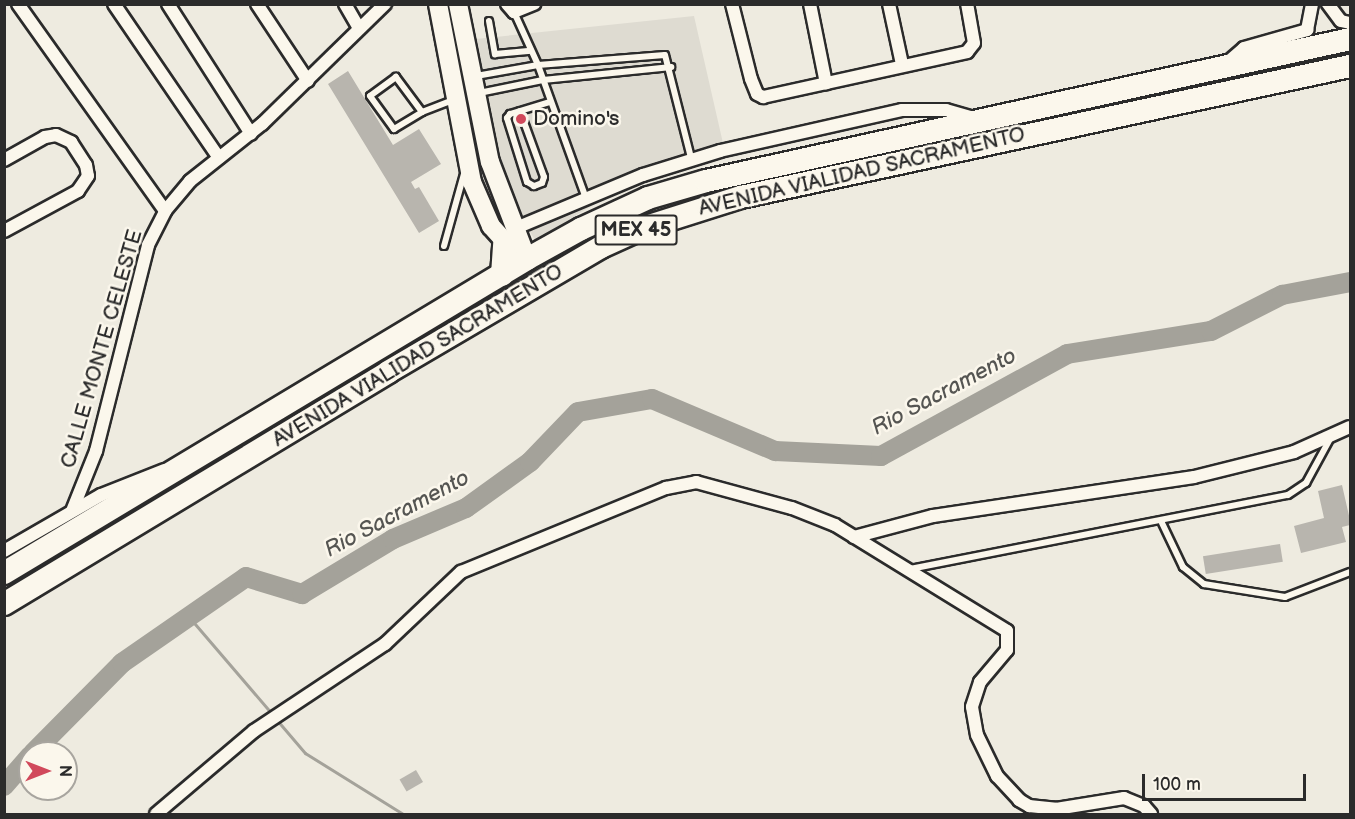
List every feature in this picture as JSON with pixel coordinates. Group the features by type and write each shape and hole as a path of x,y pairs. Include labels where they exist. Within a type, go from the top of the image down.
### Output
{"highway":[{"name":"AVENIDA VIALIDAD SACRAMENTO","path":"4,573 502,274 517,243 563,239 625,207 675,189 1350,39"},
{"name":"AVENIDA VIALIDAD SACRAMENTO","path":"4,604 601,247 666,218 732,199 1350,66"},
{"path":"509,302 521,281 517,243 560,259 601,247"}],"main road":[{"path":"438,4 467,165 484,213 517,243"},
{"path":"458,4 495,179 517,243"}],"street":[{"path":"18,4 165,211"},
{"path":"114,4 219,158"},
{"path":"168,4 251,134"},
{"path":"257,4 308,81"},
{"path":"345,4 359,28"},
{"name":"CALLE MONTE CELESTE","path":"72,511 96,451 148,245 165,211 180,191 251,134 385,4"},
{"path":"511,8 534,4"},
{"path":"732,4 751,79 759,96 970,50 974,37 967,4"},
{"path":"810,4 826,83"},
{"path":"889,4 902,64"},
{"path":"1223,68 1244,48 1307,30 1312,4"},
{"path":"1328,4 1341,21 1350,22"},
{"path":"517,243 586,198 692,158 902,110 946,110 981,120"},
{"path":"4,160 45,137 56,135 71,142 86,165 88,176 78,191 4,231"},
{"path":"854,537 933,516 1194,477 1294,452 1350,428"},
{"path":"4,551 72,511 143,475 177,469"},
{"path":"156,814 254,731 385,644 461,572 518,546 666,488 696,482 792,507 854,537 903,570 1007,631 1007,650 980,681 972,707 977,735 997,776 1011,794 1029,806 1042,809 1124,798 1144,806 1151,814"}],"lane":[{"path":"511,8 538,64 586,198"},
{"path":"489,21 495,54 531,51"},
{"path":"474,86 538,64 661,54 671,67 692,158"},
{"path":"584,62 587,76"},
{"path":"474,86 671,67"},
{"path":"422,111 396,77 369,96 394,129 422,111 455,100"},
{"path":"520,111 544,177 542,183 534,186 527,182 507,120 508,116 520,111 550,102"},
{"path":"444,246 467,165"},
{"path":"903,570 1255,504 1299,489 1315,469 1330,438"},
{"path":"1162,522 1183,567 1204,584 1286,597 1350,572"}],"shaded area":[{"path":"694,16 725,152 618,190 535,240 512,203 496,152 476,39"}],"building":[{"path":"348,71 393,145 419,129 441,164 411,182 415,189 419,187 439,221 419,233 328,84"},
{"path":"1342,485 1350,520 1350,525 1342,527 1346,542 1301,553 1294,526 1324,518 1318,491"},
{"path":"1280,544 1283,562 1206,574 1203,556"},
{"path":"416,770 423,782 407,792 400,780"}],"waterway":[{"name":"Rio Sacramento","path":"45,741 122,663 246,577 302,594 393,539 466,508 530,462 578,412 652,399 775,451 881,456 1067,354 1211,331 1282,295 1350,282"},
{"path":"189,617 272,714"},
{"path":"276,719 305,753 403,814"},
{"name":"Rio Sacramento","path":"4,786 18,770"}],"place":[{"name":"Domino's","path":"521,119"}]}
